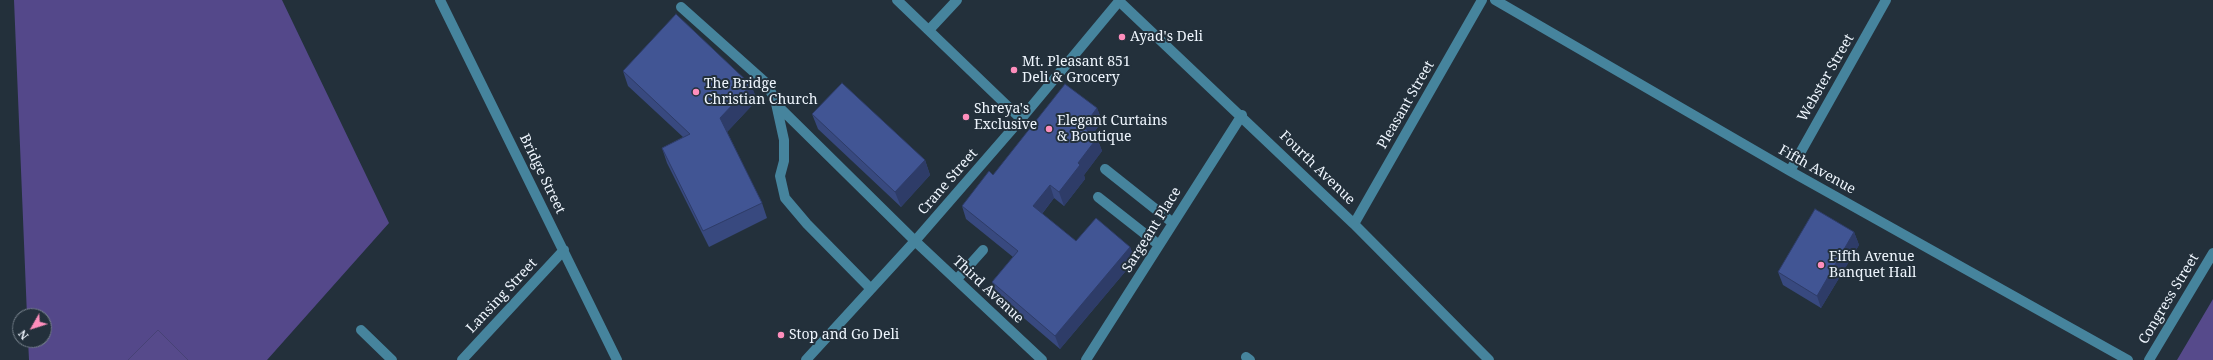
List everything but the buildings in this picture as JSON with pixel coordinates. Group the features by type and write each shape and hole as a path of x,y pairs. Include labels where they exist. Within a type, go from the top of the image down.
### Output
{"street":[{"name":"Bridge Street","path":"440,0 617,360"},
{"path":"897,0 1021,119"},
{"path":"929,30 957,0"},
{"name":"Pleasant Street","path":"1354,224 1482,0"},
{"name":"Fifth Avenue","path":"1495,0 1790,170 2128,360"},
{"name":"Webster Street","path":"1790,170 1886,0"},
{"name":"Fourth Avenue","path":"1120,1 1242,115 1354,224 1489,360"},
{"name":"Crane Street","path":"809,359 915,241 1021,119 1120,1"},
{"path":"681,7 765,82 777,105 784,140 784,161 780,176 785,198 807,224 871,289"},
{"name":"Third Avenue","path":"777,105 915,241 1042,360"},
{"name":"Sargeant Place","path":"1086,360 1242,115"},
{"path":"1105,169 1173,223"},
{"path":"1098,197 1159,245"},
{"name":"Lansing Street","path":"462,360 564,250"},
{"path":"956,279 983,250"},
{"name":"Congress Street","path":"2149,360 2213,253"},
{"path":"361,330 392,360"}],"shaded area":[{"path":"14,0 282,0 389,223 267,360 188,360 158,330 128,360 29,360 28,348 52,348 52,308 27,308"},
{"path":"2213,299 2213,360 2177,360"},
{"path":"158,330 188,360 128,360"}],"place":[{"name":"Ayad's Deli","path":"1122,37"},
{"name":"Mt. Pleasant 851 Deli & Grocery","path":"1014,70"},
{"name":"The Bridge Christian Church","path":"696,92"},
{"name":"Shreya's Exclusive","path":"966,117"},
{"name":"Elegant Curtains & Boutique","path":"1049,129"},
{"name":"Fifth Avenue Banquet Hall","path":"1821,265"},
{"name":"Stop and Go Deli","path":"781,335"}]}
